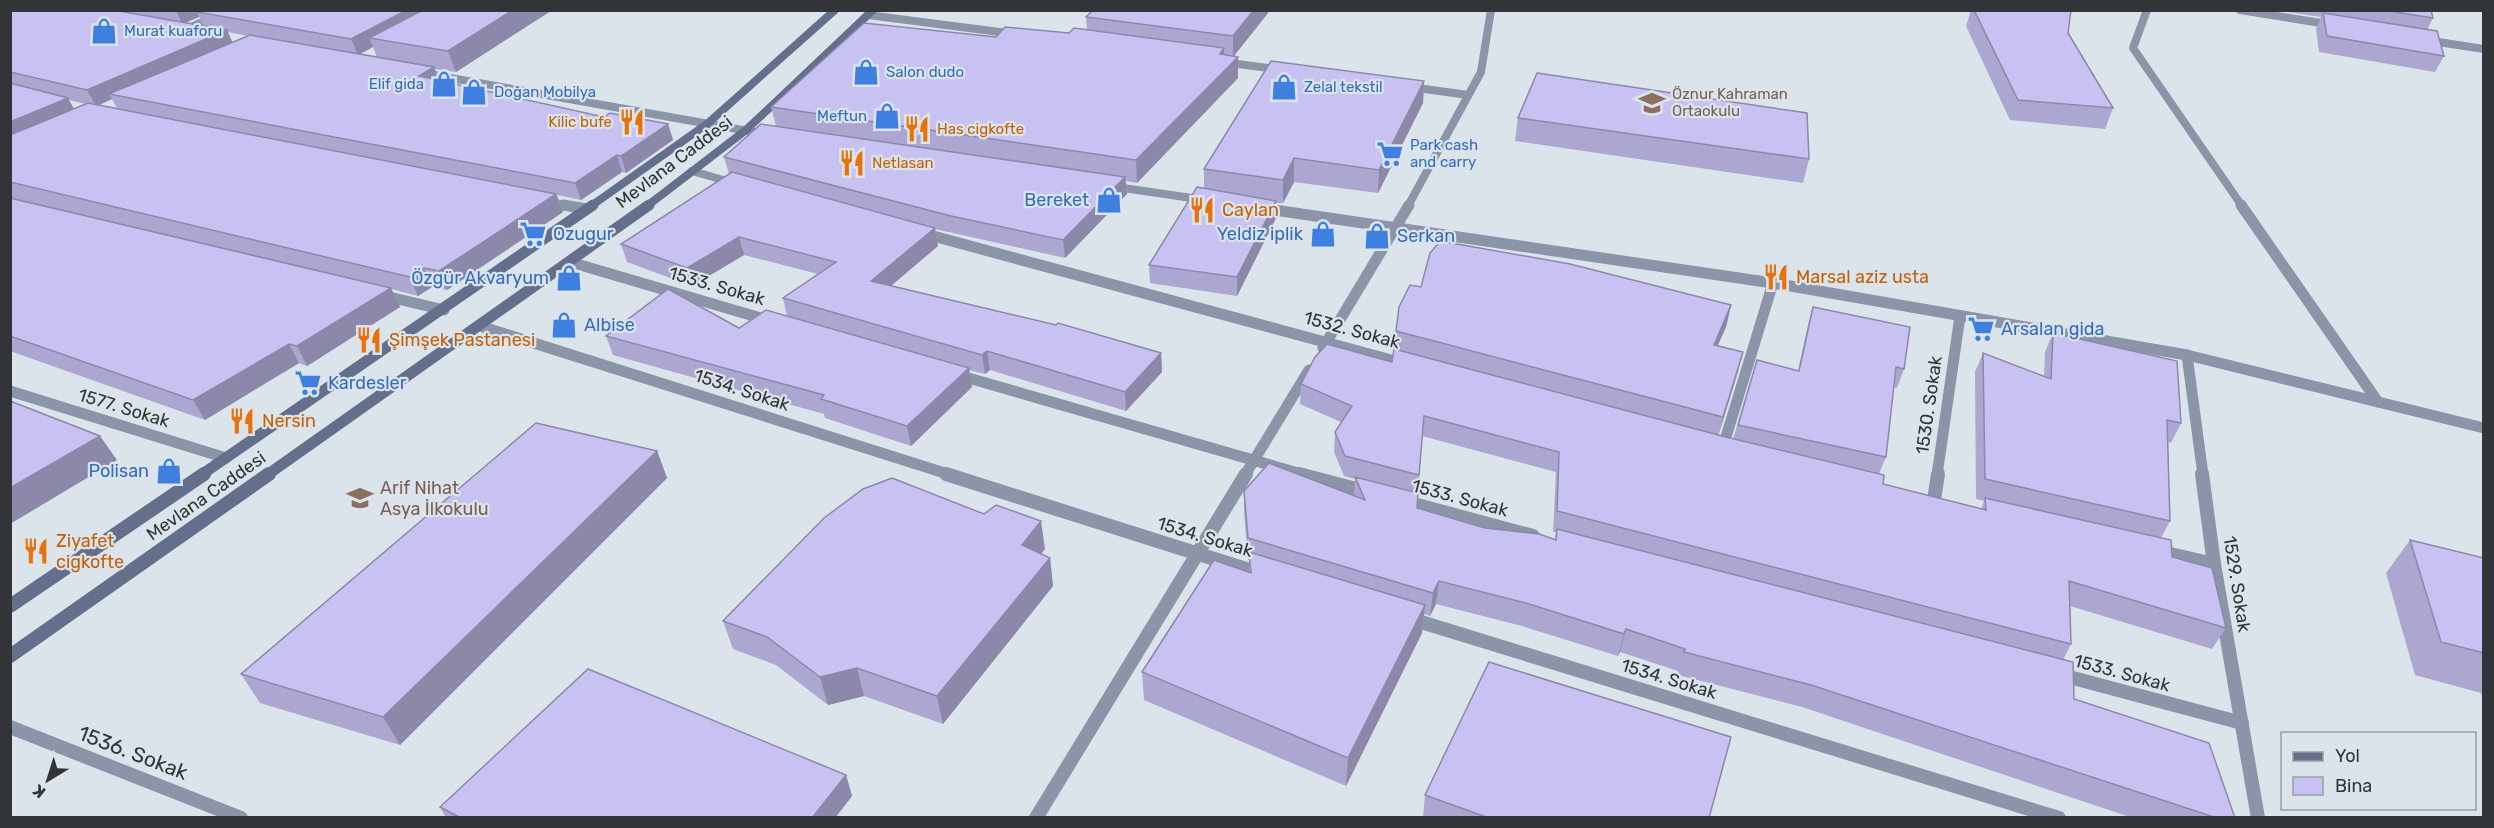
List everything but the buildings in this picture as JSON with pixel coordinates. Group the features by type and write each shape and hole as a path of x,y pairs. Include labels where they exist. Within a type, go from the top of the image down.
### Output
{"main road":[{"name":"Mevlana Caddesi","path":"10,606 444,310 707,124 835,10"},
{"name":"Mevlana Caddesi","path":"10,656 570,262 692,171 746,130 871,13"}],"street":[{"path":"180,31 230,10"},
{"path":"1036,818 1396,228 1480,72 1491,10"},
{"path":"2147,10 2133,48 2378,402"},
{"path":"2240,10 2344,27"},
{"path":"871,13 1021,35"},
{"path":"169,29 202,35"},
{"path":"2414,38 2484,49"},
{"path":"1209,60 1292,71"},
{"path":"416,72 766,134"},
{"path":"1398,85 1468,95"},
{"path":"692,171 750,187"},
{"path":"1101,184 1219,202"},
{"path":"528,198 587,209"},
{"path":"1254,207 1773,283 2187,356 2484,428"},
{"name":"1532. Sokak","path":"911,230 1417,367"},
{"name":"1533. Sokak","path":"570,262 787,325"},
{"path":"1722,450 1773,283"},
{"path":"375,294 444,310"},
{"name":"1530. Sokak","path":"1934,500 1960,316"},
{"name":"1534. Sokak","path":"480,326 1276,578"},
{"name":"1529. Sokak","path":"2187,356 2214,564 2258,818"},
{"name":"1533. Sokak","path":"946,372 1253,462 1552,541"},
{"name":"1577. Sokak","path":"10,391 226,459"},
{"path":"2147,548 2214,564"},
{"name":"1534. Sokak","path":"1390,613 2059,818"},
{"name":"1533. Sokak","path":"2047,671 2242,723"},
{"name":"1536. Sokak","path":"10,727 241,818"}],"place":[{"name":"Murat kuaforu","path":"104,31"},
{"name":"Salon dudo","path":"866,72"},
{"name":"Elif gida","path":"444,84"},
{"name":"Zelal tekstil","path":"1284,87"},
{"name":"Doğan Mobilya","path":"474,92"},
{"name":"Öznur Kahraman Ortaokulu","path":"1652,103"},
{"name":"Meftun","path":"887,116"},
{"name":"Kilic bufe","path":"632,122"},
{"name":"Has cigkofte","path":"917,129"},
{"name":"Park cash and carry","path":"1390,154"},
{"name":"Netlasan","path":"852,163"},
{"name":"Bereket","path":"1109,200"},
{"name":"Caylan","path":"1202,210"},
{"name":"Ozugur","path":"533,234"},
{"name":"Yeldiz iplik","path":"1323,234"},
{"name":"Serkan","path":"1377,236"},
{"name":"Marsal aziz usta","path":"1776,277"},
{"name":"Özgür Akvaryum","path":"569,278"},
{"name":"Albise","path":"564,325"},
{"name":"Arsalan gida","path":"1981,329"},
{"name":"Şimşek Pastanesi","path":"369,340"},
{"name":"Kardesler","path":"308,383"},
{"name":"Nersin","path":"242,421"},
{"name":"Polisan","path":"169,471"},
{"name":"Arif Nihat Asya İlkokulu","path":"360,498"},
{"name":"Ziyafet cigkofte","path":"36,551"}]}
